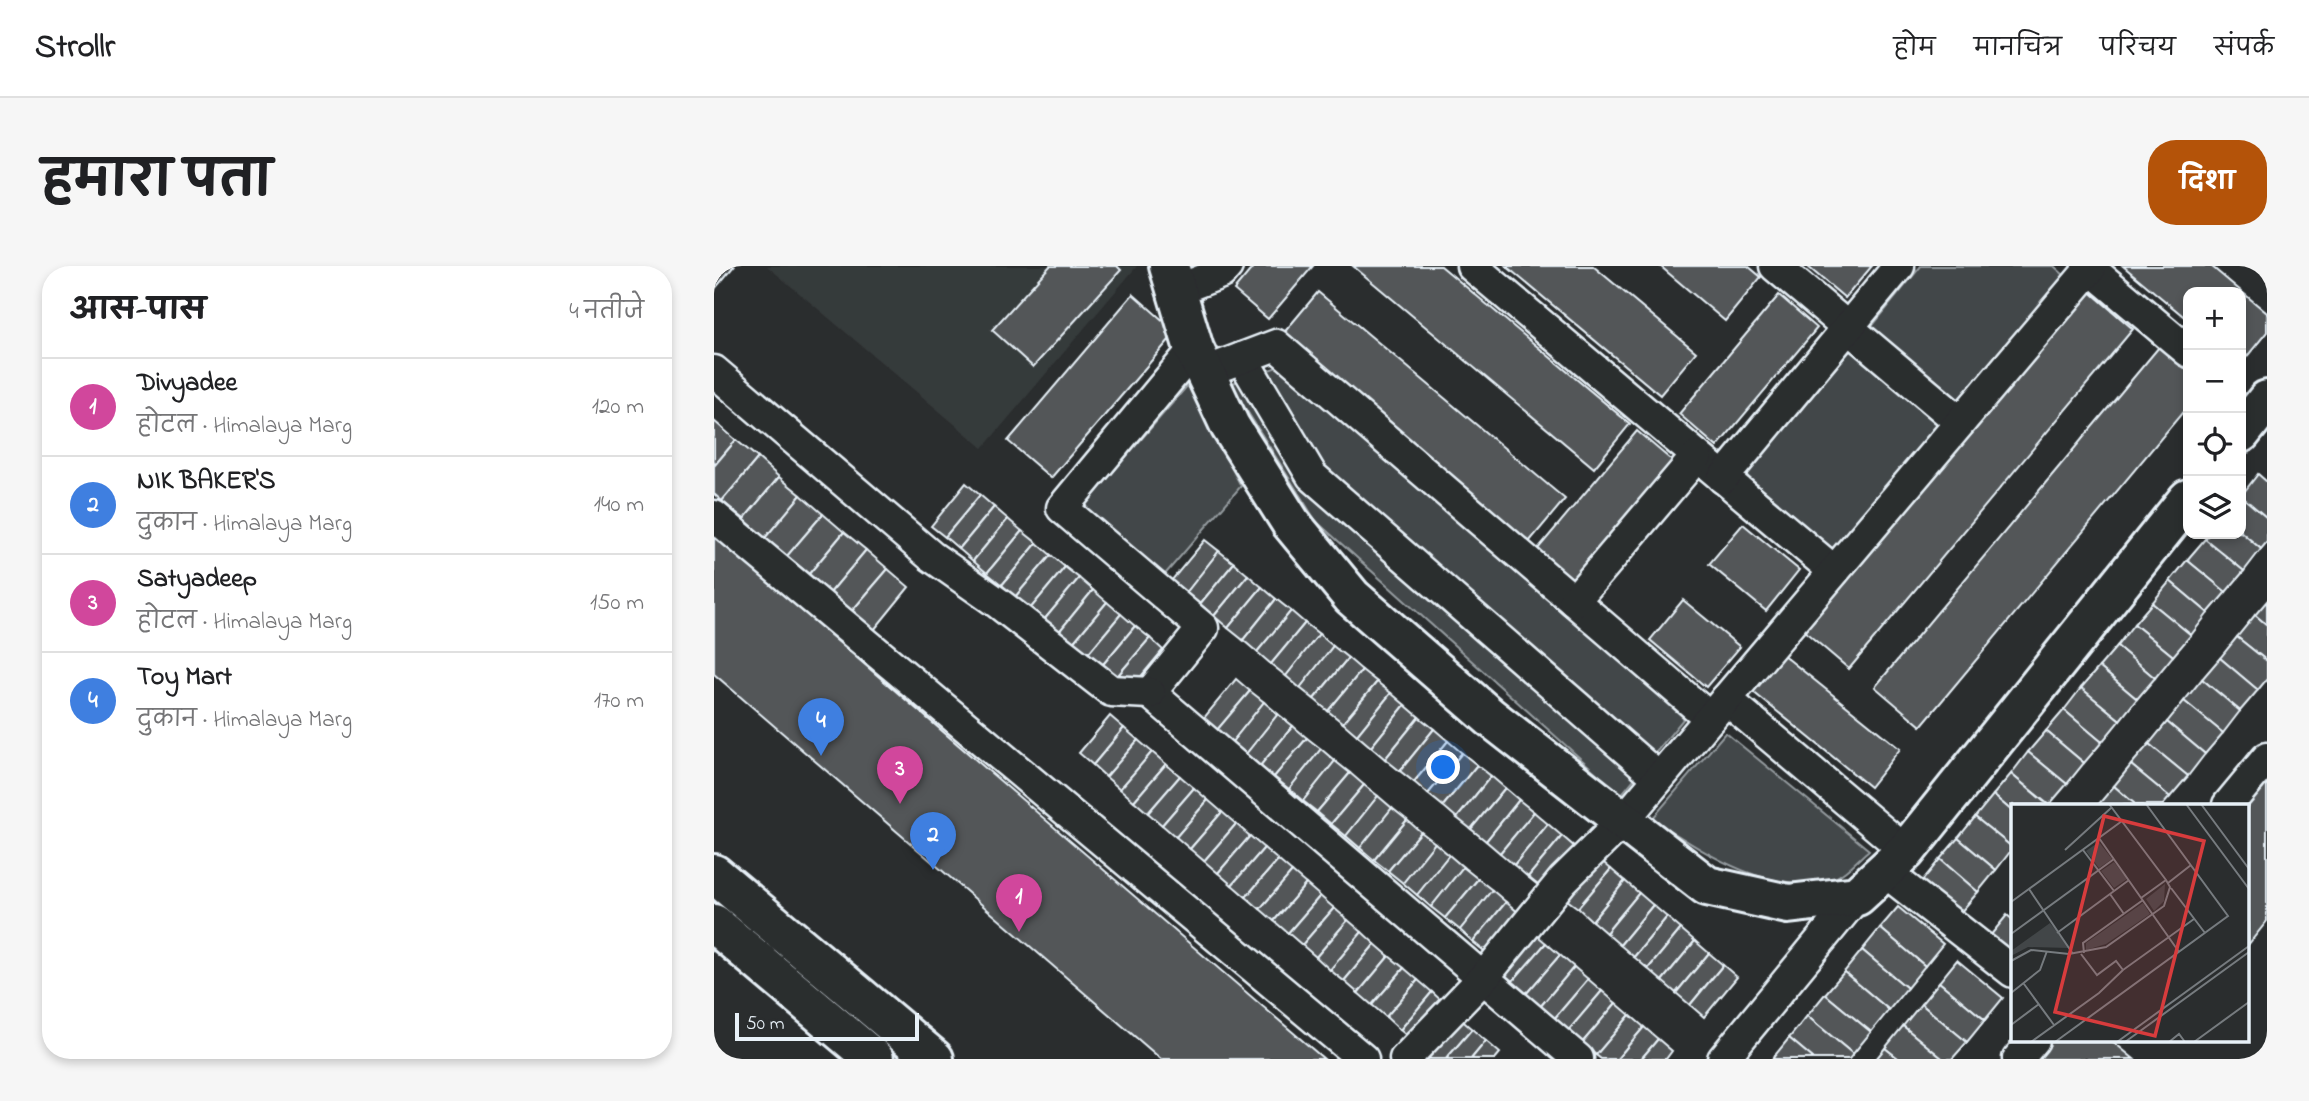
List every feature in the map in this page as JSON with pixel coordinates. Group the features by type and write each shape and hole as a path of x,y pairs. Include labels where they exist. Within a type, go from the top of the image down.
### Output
{"street":[{"path":"1227,266 1222,273 1173,278 1200,360 1230,426 1291,523 1352,597 1490,717 1707,886 1788,904 1883,873"},
{"path":"1472,266 1834,572"},
{"path":"1775,266 1960,422"},
{"path":"1723,478 1899,266"},
{"path":"1405,1059 1483,978 1563,880 1623,821 2088,267 2187,350"},
{"path":"1150,693 1203,628 1062,508 1200,360 1242,358 1276,345 1574,601 1718,708 1883,873 2011,970"},
{"path":"1242,358 1311,476 1659,778"},
{"path":"714,371 931,556 998,603 1111,691 1150,693 1578,1059"},
{"path":"1574,601 1697,456"},
{"path":"1723,1059 1883,873 2183,505"},
{"path":"714,516 1363,1059"},
{"path":"2229,804 2267,758"},
{"path":"714,874 934,1059"},
{"path":"714,924 874,1059"},
{"path":"2018,1059 2032,1042"}],"shaded area":[{"path":"767,266 1137,266 983,448"},
{"path":"1921,266 2054,266 2065,276 1959,405 1869,330"},
{"path":"1850,350 1941,425 1835,554 1744,479"},
{"path":"1280,366 1684,718 1621,795 1316,521 1230,384"},
{"path":"1188,385 1241,486 1161,579 1081,509"},
{"path":"1725,733 1869,850 1846,871 1831,879 1807,883 1783,881 1737,868 1652,819"}],"building":[{"path":"714,266 734,266 714,290"},
{"path":"1050,266 1117,266 1121,270 1033,367 992,330"},
{"path":"1254,266 1313,266 1268,319 1234,290"},
{"path":"1353,266 1441,266 1630,424 1594,468"},
{"path":"1506,266 1593,266 1696,352 1660,395"},
{"path":"1660,266 1748,266 1761,277 1725,321"},
{"path":"1807,266 1872,266 1845,298"},
{"path":"2123,266 2211,266 2236,287 2183,287 2183,316"},
{"path":"2087,289 2133,329 1849,669 1803,630"},
{"path":"1318,292 1565,499 1529,542 1282,335"},
{"path":"1133,294 1176,332 1051,478 1008,441"},
{"path":"1779,295 1817,328 1717,447 1679,414"},
{"path":"2246,295 2267,313 2267,332 2246,358"},
{"path":"2159,347 2183,367 2183,412 1921,726 1875,687"},
{"path":"714,421 736,440 714,466"},
{"path":"1637,431 1676,464 1576,583 1537,550"},
{"path":"736,440 758,458 722,501 714,494 714,466"},
{"path":"758,458 779,477 744,519 722,501"},
{"path":"2258,474 2267,482 2267,518 2246,500 2246,490"},
{"path":"779,477 801,495 765,538 744,519"},
{"path":"966,483 980,495 945,537 931,526"},
{"path":"801,495 823,514 787,556 765,538"},
{"path":"980,495 994,507 959,549 945,537"},
{"path":"2246,500 2267,518 2267,542 2261,549 2246,536"},
{"path":"994,507 1008,519 973,561 959,549"},
{"path":"823,514 844,532 809,574 787,556"},
{"path":"1008,519 1022,531 987,573 973,561"},
{"path":"1743,524 1799,570 1766,611 1709,564"},
{"path":"1022,531 1037,543 1002,585 987,573"},
{"path":"844,532 866,550 830,593 809,574"},
{"path":"714,535 1324,1059 1161,1059 714,674"},
{"path":"2246,536 2261,549 2244,571 2205,539 2246,539"},
{"path":"2205,539 2244,571 2226,592 2187,560"},
{"path":"1205,540 1219,551 1186,593 1171,581"},
{"path":"1037,543 1051,555 1015,597 1002,585"},
{"path":"866,550 888,569 852,611 830,593"},
{"path":"1219,551 1234,563 1200,604 1186,593"},
{"path":"1051,555 1065,567 1030,609 1015,597"},
{"path":"2187,560 2226,592 2208,613 2170,581"},
{"path":"1234,563 1248,575 1214,616 1200,604"},
{"path":"1065,567 1079,578 1044,620 1030,609"},
{"path":"888,569 909,587 874,630 852,611"},
{"path":"1248,575 1262,587 1228,628 1214,616"},
{"path":"1079,578 1093,590 1058,633 1044,620"},
{"path":"2170,581 2208,613 2191,635 2152,603"},
{"path":"1262,587 1276,599 1243,640 1228,628"},
{"path":"1093,590 1107,602 1072,644 1058,633"},
{"path":"1276,599 1291,611 1257,652 1243,640"},
{"path":"1683,600 1740,647 1706,687 1650,640"},
{"path":"2267,601 2267,625 2255,615"},
{"path":"1107,602 1121,614 1086,656 1072,644"},
{"path":"2152,603 2191,635 2173,656 2134,624"},
{"path":"1291,611 1305,623 1271,664 1257,652"},
{"path":"1121,614 1135,626 1100,668 1086,656"},
{"path":"2255,615 2267,625 2267,661 2237,637"},
{"path":"1305,623 1319,634 1286,676 1271,664"},
{"path":"2134,624 2173,656 2155,678 2117,646"},
{"path":"1135,626 1150,638 1114,680 1100,668"},
{"path":"1319,634 1333,646 1300,688 1286,676"},
{"path":"2237,637 2267,661 2267,679 2258,690 2220,658"},
{"path":"1150,638 1163,650 1128,692 1114,680"},
{"path":"1333,646 1348,658 1314,699 1300,688"},
{"path":"2117,646 2155,678 2137,699 2099,667"},
{"path":"1782,654 1900,749 1870,787 1752,691"},
{"path":"1348,658 1362,670 1328,711 1314,699"},
{"path":"2220,658 2258,690 2240,711 2202,679"},
{"path":"2099,667 2137,699 2120,720 2081,688"},
{"path":"1362,670 1377,682 1343,723 1328,711"},
{"path":"1236,679 1250,691 1217,730 1203,719"},
{"path":"2202,679 2240,711 2223,733 2184,701"},
{"path":"1377,682 1391,693 1357,735 1343,723"},
{"path":"2081,688 2120,720 2102,742 2064,710"},
{"path":"1250,691 1264,702 1232,742 1217,730"},
{"path":"1391,693 1405,705 1371,747 1357,735"},
{"path":"2184,701 2223,733 2205,754 2167,722"},
{"path":"1264,702 1278,714 1246,754 1232,742"},
{"path":"1405,705 1419,717 1385,759 1371,747"},
{"path":"2064,710 2102,742 2084,763 2046,731"},
{"path":"1278,714 1293,726 1260,766 1246,754"},
{"path":"1110,716 1124,728 1093,765 1079,753"},
{"path":"1419,717 1434,729 1400,771 1385,759"},
{"path":"2167,722 2205,754 2188,776 2149,744"},
{"path":"1293,726 1307,738 1274,777 1260,766"},
{"path":"1124,728 1138,740 1106,777 1093,765"},
{"path":"1434,729 1448,741 1414,782 1400,771"},
{"path":"2046,731 2084,763 2067,784 2028,752"},
{"path":"1307,738 1321,749 1289,789 1274,777"},
{"path":"1138,740 1152,752 1120,789 1106,777"},
{"path":"1448,741 1462,753 1428,794 1414,782"},
{"path":"2149,744 2188,776 2170,797 2131,765"},
{"path":"1321,749 1335,761 1303,801 1289,789"},
{"path":"1152,752 1166,764 1134,801 1120,789"},
{"path":"2028,752 2067,784 2048,804 2011,774"},
{"path":"1462,753 1477,765 1443,806 1428,794"},
{"path":"1335,761 1350,773 1317,812 1303,801"},
{"path":"1166,764 1180,776 1148,813 1134,801"},
{"path":"1477,765 1491,776 1457,818 1443,806"},
{"path":"2131,765 2170,797 2164,804 2135,804 2114,786"},
{"path":"1350,773 1364,785 1331,824 1317,812"},
{"path":"2011,774 2047,804 2011,804 2011,810 1993,795"},
{"path":"1180,776 1194,788 1162,825 1148,813"},
{"path":"1491,776 1505,788 1471,829 1457,818"},
{"path":"2267,780 2267,921 2249,944 2249,804 2247,804"},
{"path":"1364,785 1378,796 1346,836 1331,824"},
{"path":"2114,786 2135,804 2099,804"},
{"path":"1194,788 1208,800 1176,837 1162,825"},
{"path":"1505,788 1519,800 1486,841 1471,829"},
{"path":"1993,795 2011,810 2011,846 1975,817"},
{"path":"1378,796 1392,808 1360,848 1346,836"},
{"path":"1208,800 1222,812 1190,849 1176,837"},
{"path":"1519,800 1534,812 1500,853 1486,841"},
{"path":"1392,808 1407,820 1374,860 1360,848"},
{"path":"1222,812 1236,824 1204,861 1190,849"},
{"path":"1534,812 1548,824 1514,865 1500,853"},
{"path":"1975,817 2011,846 2011,851 1996,870 1958,838"},
{"path":"1407,820 1421,832 1388,871 1374,860"},
{"path":"1236,824 1250,836 1218,873 1204,861"},
{"path":"1548,824 1562,836 1528,877 1514,865"},
{"path":"1421,832 1435,843 1403,883 1388,871"},
{"path":"1250,836 1264,848 1232,885 1218,873"},
{"path":"1562,836 1576,848 1543,889 1528,877"},
{"path":"1958,838 1996,870 1978,892 1940,859"},
{"path":"1435,843 1449,855 1417,895 1403,883"},
{"path":"1264,848 1278,860 1246,897 1232,885"},
{"path":"1449,855 1463,867 1431,907 1417,895"},
{"path":"1597,857 1611,869 1578,908 1563,897"},
{"path":"1940,859 1978,892 1960,913 1922,881"},
{"path":"1278,860 1292,872 1260,909 1246,897"},
{"path":"1463,867 1478,879 1445,918 1431,907"},
{"path":"1611,869 1625,881 1592,921 1578,908"},
{"path":"1292,872 1306,884 1274,921 1260,909"},
{"path":"1478,879 1492,890 1460,930 1445,918"},
{"path":"1625,881 1639,893 1606,933 1592,921"},
{"path":"1306,884 1320,896 1288,933 1274,921"},
{"path":"1492,890 1506,902 1473,942 1460,930"},
{"path":"1639,893 1653,905 1620,945 1606,933"},
{"path":"1320,896 1334,908 1302,945 1288,933"},
{"path":"1506,902 1520,914 1488,954 1473,942"},
{"path":"1653,905 1667,917 1634,957 1620,945"},
{"path":"1898,907 1943,944 1925,966 1880,928"},
{"path":"1334,908 1348,920 1316,957 1302,945"},
{"path":"2007,915 2011,918 2011,954 1990,936"},
{"path":"1667,917 1681,929 1648,969 1634,957"},
{"path":"1348,920 1362,932 1330,970 1316,957"},
{"path":"1880,928 1925,966 1907,988 1862,950"},
{"path":"1681,929 1695,941 1662,981 1648,969"},
{"path":"1532,931 1546,943 1512,982 1498,970"},
{"path":"1362,932 1375,944 1344,981 1330,970"},
{"path":"1695,941 1709,953 1676,993 1662,981"},
{"path":"1546,943 1560,955 1526,994 1512,982"},
{"path":"1375,944 1389,956 1358,993 1344,981"},
{"path":"1862,950 1907,988 1889,1010 1844,972"},
{"path":"1709,953 1723,965 1690,1005 1676,993"},
{"path":"1560,955 1574,967 1540,1007 1526,994"},
{"path":"1389,956 1404,968 1372,1005 1358,993"},
{"path":"1957,960 2003,998 1985,1020 1939,982"},
{"path":"1723,965 1737,977 1704,1017 1690,1005"},
{"path":"1574,967 1588,979 1554,1019 1540,1007"},
{"path":"1404,968 1418,980 1386,1017 1372,1005"},
{"path":"1844,972 1889,1010 1871,1032 1825,994"},
{"path":"1588,979 1602,991 1568,1031 1554,1019"},
{"path":"1418,980 1432,992 1400,1030 1386,1017"},
{"path":"1939,982 1985,1020 1967,1042 1921,1004"},
{"path":"1602,991 1616,1003 1582,1043 1568,1031"},
{"path":"1432,992 1445,1004 1414,1042 1400,1030"},
{"path":"1825,994 1871,1032 1853,1054 1807,1016"},
{"path":"1616,1003 1630,1015 1596,1055 1582,1043"},
{"path":"1921,1004 1967,1042 1952,1059 1943,1059 1903,1026"},
{"path":"1630,1015 1644,1027 1617,1059 1601,1059 1596,1055"},
{"path":"1807,1016 1853,1054 1849,1059 1814,1059 1789,1038"},
{"path":"1458,1017 1472,1029 1446,1059 1427,1059 1424,1056"},
{"path":"1903,1026 1943,1059 1899,1059 1885,1048"},
{"path":"1644,1027 1658,1039 1641,1059 1617,1059"},
{"path":"1472,1029 1486,1041 1471,1059 1446,1059"},
{"path":"1789,1038 1814,1059 1772,1059"},
{"path":"1658,1039 1672,1051 1666,1059 1641,1059"},
{"path":"1486,1041 1500,1053 1495,1059 1471,1059"},
{"path":"2050,1042 2113,1042 2134,1059 2036,1059"},
{"path":"1885,1048 1899,1059 1876,1059"}],"place":[{"name":"Toy Mart","path":"821,756"},
{"name":"Satyadeep","path":"900,804"},
{"name":"NIK BAKER'S","path":"933,870"},
{"name":"Divyadee","path":"1019,932"}]}
